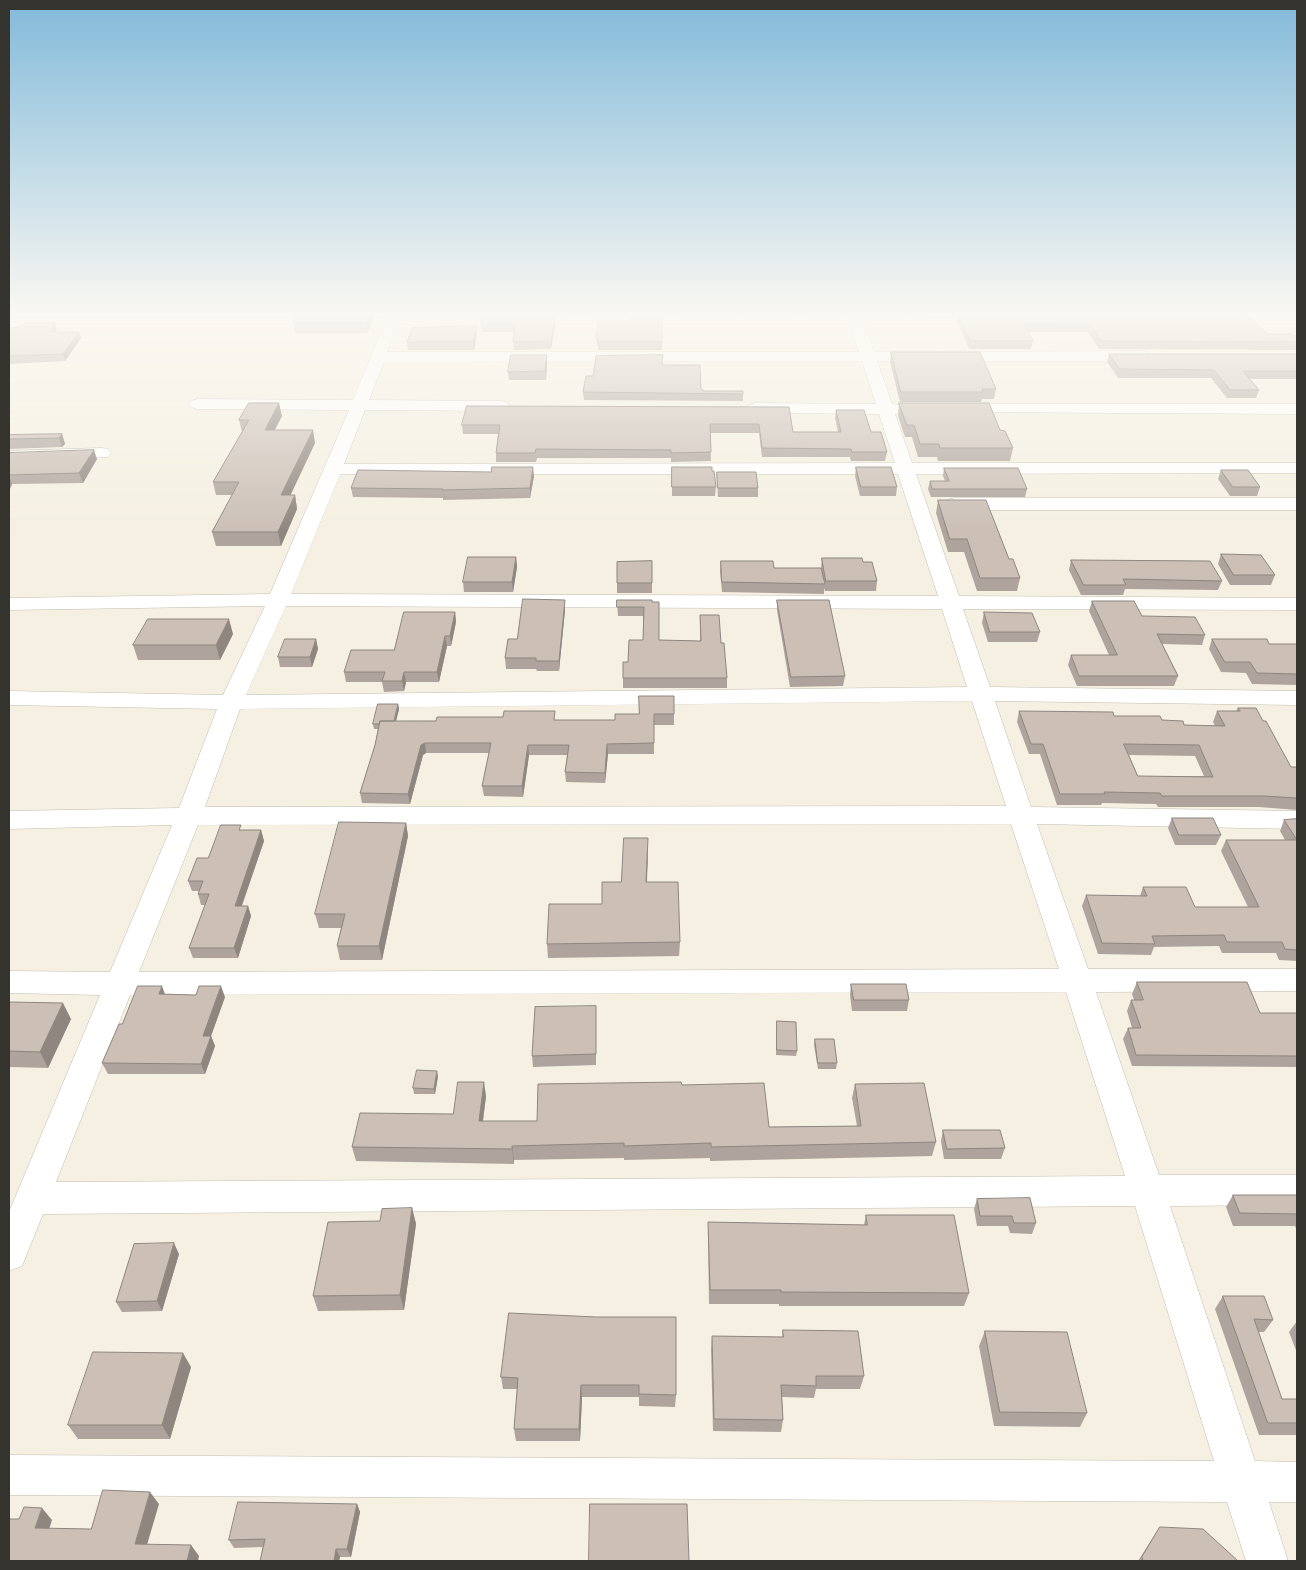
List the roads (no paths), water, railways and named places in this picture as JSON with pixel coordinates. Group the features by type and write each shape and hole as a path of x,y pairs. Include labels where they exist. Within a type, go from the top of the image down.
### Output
{"street":[{"path":"9,1254 190,816 231,702 278,600 366,385"},
{"path":"877,385 1147,1190 1268,1561"},
{"path":"197,404 517,406"},
{"path":"736,408 914,409"},
{"path":"944,409 1297,409"},
{"path":"9,456 102,453"},
{"path":"333,469 1297,468"},
{"path":"917,505 1297,504"},
{"path":"9,604 278,600 1297,604"},
{"path":"9,698 231,702 980,694 1297,698"},
{"path":"9,820 190,816 1021,815 1297,820"},
{"path":"9,982 121,984 1297,980"},
{"path":"32,1198 1297,1190"},
{"path":"9,1476 1297,1482"}]}
